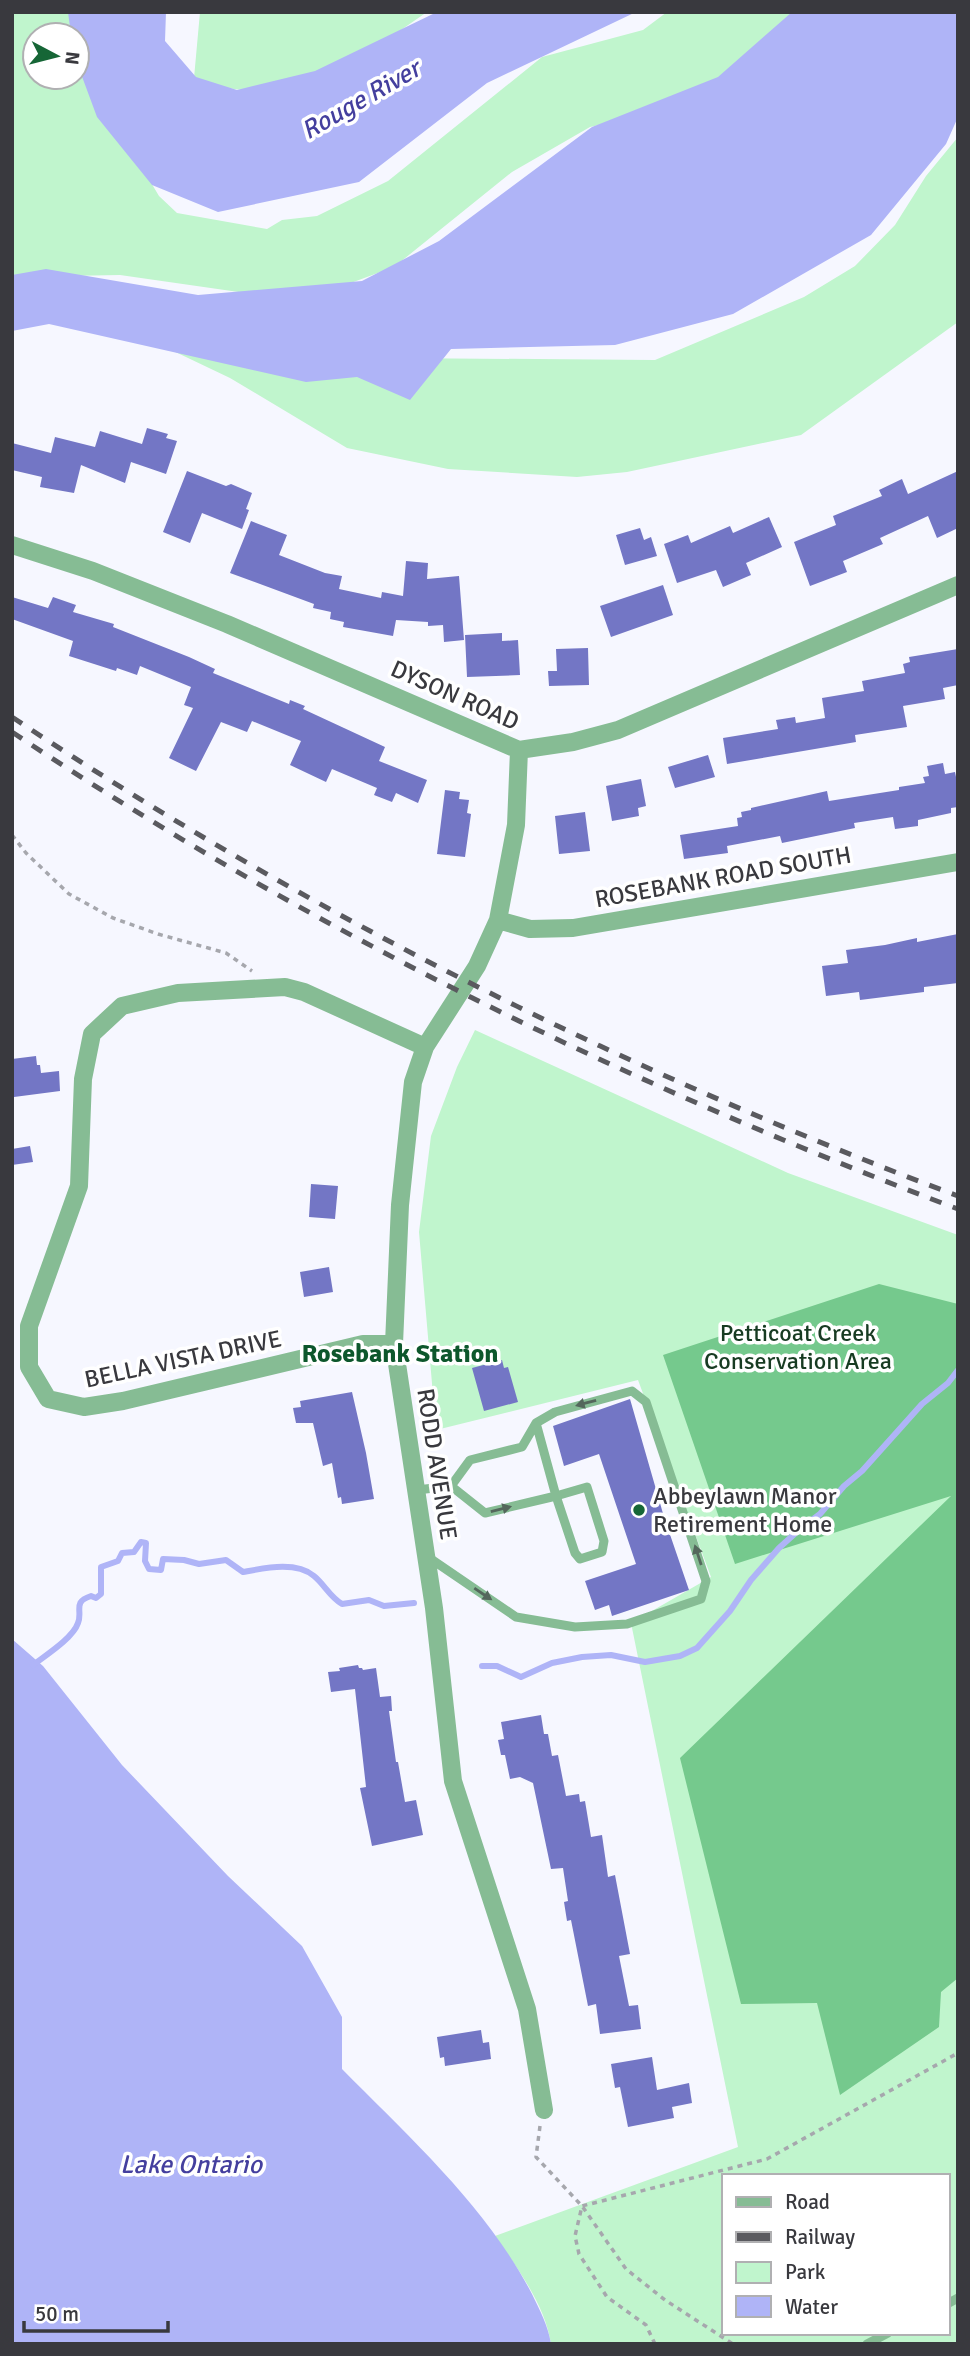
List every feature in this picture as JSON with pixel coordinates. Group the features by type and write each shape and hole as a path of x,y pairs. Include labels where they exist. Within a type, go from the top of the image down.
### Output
{"street":[{"name":"DYSON ROAD","path":"12,545 93,571 227,624 519,750 573,742 618,730 958,585"},
{"name":"RODD AVENUE","path":"519,750 516,825 498,920 477,966 425,1048 413,1082 401,1191 394,1343 426,1556 453,1781 527,2008 544,2110"},
{"name":"ROSEBANK ROAD SOUTH","path":"498,920 530,929 573,928 958,862"},
{"name":"BELLA VISTA DRIVE","path":"394,1343 363,1344 123,1401 84,1407 48,1399 29,1367 29,1326 79,1186 83,1079 92,1034 122,1006 178,993 285,987 304,992 425,1048"}],"lane":[{"path":"426,1556 516,1616 575,1627 627,1624 701,1600 706,1581 646,1402 632,1391 555,1412 536,1423 522,1447 470,1460 451,1486"},
{"path":"417,1490 451,1486 485,1513 556,1496 587,1487 604,1541 602,1552 580,1559 575,1553 556,1496 536,1423"},
{"path":"867,2344 884,2335"}],"path":[{"path":"12,835 26,853 69,894 113,918 226,953 250,970 285,987"},
{"path":"582,2206 767,2159 958,2053"},
{"path":"544,2110 536,2157 582,2206 626,2269 733,2344"},
{"path":"582,2206 575,2236 579,2254 607,2297 646,2325 655,2344"}],"green space":[{"path":"12,12 81,12 84,21 21,21 21,91 91,91 91,47 110,114 159,196 177,213 267,229 282,220 317,216 388,181 542,57 643,30 667,12 802,12 695,104 590,127 512,172 394,267 302,301 120,275 12,277"},
{"path":"200,12 427,12 385,41 306,82 260,92 208,86 194,78"},
{"path":"958,137 958,322 801,435 627,472 577,477 448,469 347,448 230,378 123,327 394,358 655,360 804,297 855,266 895,225 926,176"},
{"name":"Petticoat Creek Conservation Area","path":"475,1030 788,1173 958,1235 958,2344 551,2344 548,2329 536,2301 495,2236 738,2147 631,1623 711,1577 638,1380 436,1430 419,1232 431,1136 457,1067"},
{"path":"879,1284 958,1304 958,1978 941,1992 939,2027 840,2095 817,2003 741,2004 680,1758 951,1496 735,1564 663,1355"}],"water":[{"name":"Rouge River","path":"68,12 166,12 165,41 196,77 237,90 315,71 437,12 636,12 487,83 359,182 218,212 152,185 97,117 87,91 91,91 91,21 69,21"},
{"path":"792,12 958,12 958,117 946,144 871,235 733,314 615,345 451,349 410,400 357,377 306,382 49,324 12,331 12,275 46,269 198,295 362,281 439,241 592,127 718,77"},
{"name":"Lake Ontario","path":"12,1639 43,1666 122,1765 228,1876 302,1946 342,2017 342,2069 446,2175 493,2232 532,2294 546,2324 551,2344 12,2344"}],"building":[{"path":"147,428 168,434 166,438 177,441 166,474 131,462 125,483 81,465 74,493 40,487 42,477 12,470 12,443 51,453 55,437 95,447 100,431 142,444"},
{"path":"187,471 252,493 242,529 202,513 190,543 163,532"},
{"path":"958,471 958,528 937,538 928,516 880,538 883,544 843,561 847,572 810,586 794,542 836,525 833,516 882,496 879,490 902,479 908,494"},
{"path":"769,517 782,547 746,563 751,575 723,587 716,570 677,583 664,544 688,535 691,543 730,526 733,533"},
{"path":"251,521 287,535 279,555 325,573 342,576 339,589 381,598 382,592 403,596 406,561 428,563 427,579 459,576 464,640 444,642 443,625 428,626 428,622 396,620 393,636 343,627 344,622 330,619 331,612 313,608 314,604 230,573"},
{"path":"640,528 644,540 651,537 657,556 625,565 616,535"},
{"path":"663,585 673,615 611,637 600,606"},
{"path":"12,597 48,608 53,597 76,605 73,612 114,624 113,627 215,669 213,673 289,704 290,700 305,706 303,709 385,747 379,761 427,780 418,803 396,793 392,802 374,795 377,788 332,769 326,782 290,765 301,741 252,721 247,732 221,722 196,771 169,758 193,708 184,705 191,687 140,666 137,675 69,656 73,641 12,619"},
{"path":"502,633 502,641 518,640 520,675 467,677 465,635"},
{"path":"588,648 589,685 549,686 548,671 557,671 556,649"},
{"path":"958,649 958,685 943,688 945,699 903,706 907,727 855,735 856,742 727,764 723,738 778,729 776,720 795,717 796,723 825,718 822,698 864,691 862,681 905,673 903,664 910,662 909,657"},
{"path":"708,755 715,777 675,788 668,767"},
{"path":"943,763 945,774 955,772 958,807 951,808 951,813 918,820 918,826 895,829 893,817 854,823 855,828 782,843 780,836 727,846 728,853 684,859 680,835 738,826 737,818 742,817 741,812 751,808 827,791 829,801 899,790 899,787 925,783 923,777 929,776 927,766"},
{"path":"641,779 646,806 638,808 639,816 612,821 606,786"},
{"path":"445,790 460,792 459,799 469,800 467,813 471,814 465,857 437,854"},
{"path":"585,812 590,851 559,854 555,816"},
{"path":"958,934 958,983 924,987 924,992 860,1000 859,992 826,996 822,966 848,963 846,950 917,938 917,942"},
{"path":"36,1056 41,1073 59,1071 60,1091 14,1097 12,1059"},
{"path":"30,1146 33,1162 12,1165 12,1149"},
{"path":"311,1184 338,1186 335,1219 309,1217"},
{"path":"329,1267 333,1292 304,1297 300,1272"},
{"path":"502,1360 504,1368 508,1367 518,1402 484,1411 472,1368"},
{"path":"352,1392 374,1499 342,1504 341,1497 338,1498 332,1463 323,1466 313,1423 296,1423 293,1408 301,1407 300,1401"},
{"name":"Abbeylawn Manor Retirement Home","path":"630,1399 664,1517 689,1590 612,1616 609,1605 595,1610 585,1581 636,1564 599,1454 564,1466 553,1426"},
{"path":"358,1665 363,1670 376,1668 380,1697 391,1696 392,1711 389,1711 405,1802 416,1800 423,1835 372,1846 360,1788 366,1787 355,1689 331,1692 328,1672"},
{"path":"541,1715 552,1756 558,1755 566,1796 579,1794 580,1802 585,1801 591,1837 602,1835 608,1877 615,1875 630,1954 619,1956 629,2006 638,2005 641,2029 600,2034 596,2004 588,2006 571,1920 567,1921 564,1902 568,1901 563,1868 551,1869 533,1783 520,1777 510,1779 505,1755 501,1755 498,1740 504,1739 501,1722"},
{"path":"481,2030 483,2043 489,2042 491,2059 445,2066 444,2057 440,2058 437,2037"},
{"path":"652,2057 657,2090 689,2083 692,2103 672,2107 674,2118 628,2127 620,2087 615,2088 611,2064"}],"waterway":[{"path":"482,1666 497,1666 521,1677 552,1663 582,1657 611,1655 645,1662 680,1656 697,1648 779,1548 820,1514 922,1404 948,1383 958,1370"},
{"path":"33,1665 75,1629 82,1601 101,1594 101,1567 118,1561 122,1553 134,1552 141,1542 146,1543 145,1561 149,1569 161,1570 163,1559 199,1564 226,1560 243,1572 298,1568 314,1576 342,1604 369,1600 384,1606 414,1603"}],"railway":[{"path":"12,717 123,789 237,857 471,984 712,1096 834,1148 958,1196"},
{"path":"12,732 237,872 472,998 712,1110 958,1209"}],"place":[{"name":"Abbeylawn Manor Retirement Home","path":"639,1510"}],"district":[{"name":"Rosebank Station","path":"400,1354"}]}
